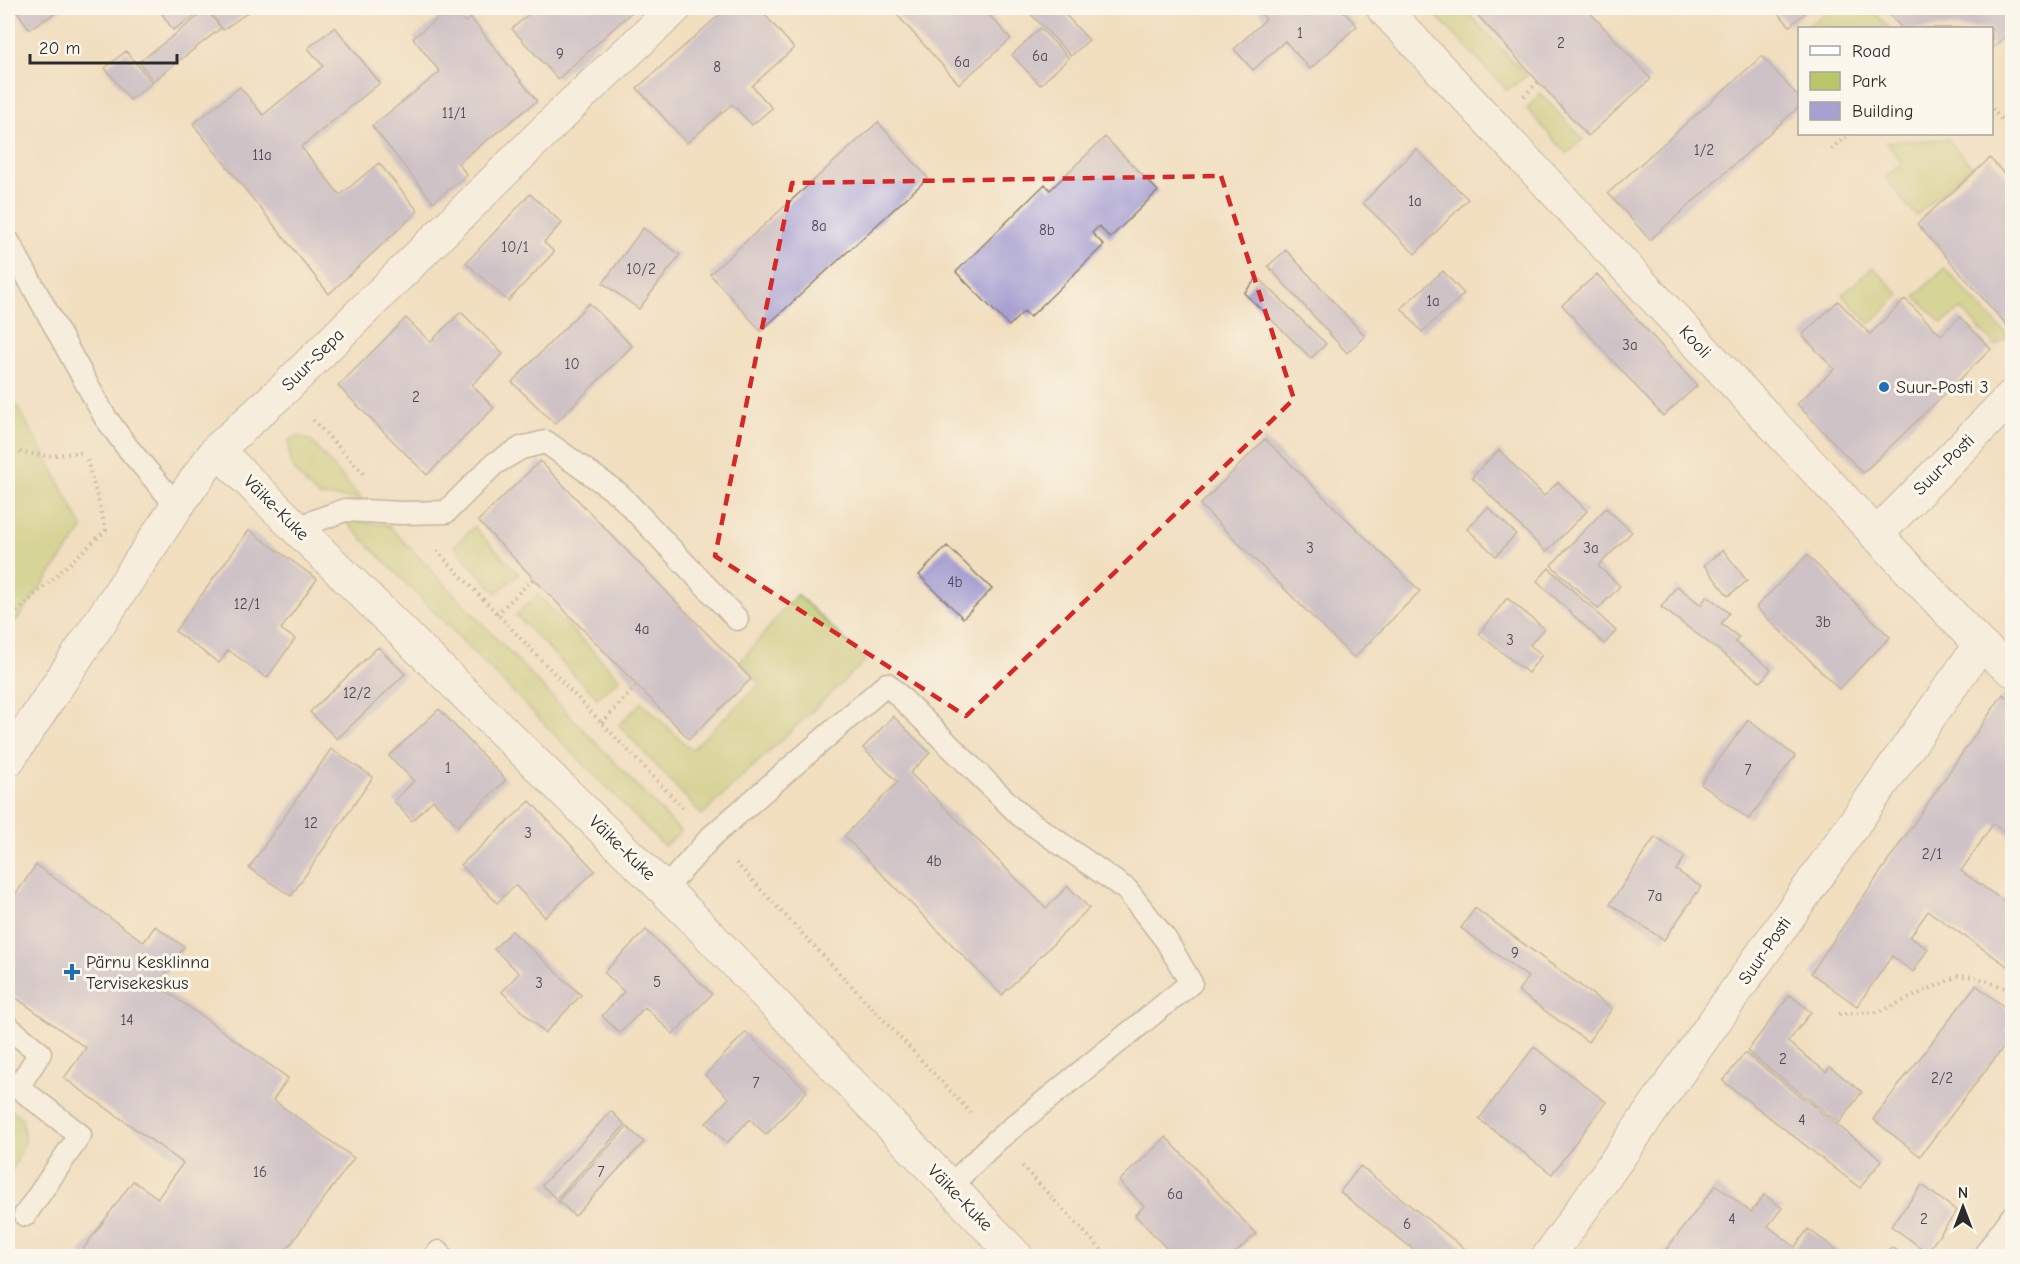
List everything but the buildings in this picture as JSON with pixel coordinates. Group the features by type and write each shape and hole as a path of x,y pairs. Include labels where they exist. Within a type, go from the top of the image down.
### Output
{"street":[{"name":"Suur-Sepa","path":"8,760 177,506 218,450 284,390 574,102 675,8"},
{"name":"Kooli","path":"1383,8 1980,645 2013,670"},
{"name":"Suur-Posti","path":"1876,535 2013,396"},
{"name":"Väike-Kuke","path":"218,450 664,890 1016,1257"},
{"name":"Suur-Posti","path":"1549,1257 1980,645"}],"lane":[{"path":"8,241 105,417 177,506"},
{"path":"296,528 345,510 446,512 494,464 520,448 546,442 619,494 737,619"},
{"path":"664,890 711,837 887,684 1021,816 1127,890 1166,940 1191,983 997,1140 949,1187"},
{"path":"8,1027 40,1053 18,1087 80,1135 25,1215"},
{"path":"1984,1257 2013,1217"}],"path":[{"path":"2008,34 2013,39"},
{"path":"1993,110 2013,131"},
{"path":"1831,149 1849,135"},
{"path":"8,450 46,456 127,447"},
{"path":"8,620 106,530 86,452"},
{"path":"497,614 534,578"},
{"path":"602,723 637,685"},
{"path":"2006,865 2013,864"},
{"path":"1839,1014 1880,1012 1958,976 1977,977 2013,991"}],"highlighted area":[{"path":"1221,176 1294,399 966,716 715,556 792,183"}],"green space":[{"path":"1429,8 1463,8 1527,76 1507,90"},
{"path":"1831,8 1871,8 1888,27 1807,27"},
{"path":"1540,93 1583,139 1567,154 1527,109"},
{"path":"1947,139 1972,166 1916,216 1885,178 1902,162 1886,142"},
{"path":"1873,267 1900,295 1870,324 1842,295"},
{"path":"1944,268 2008,336 1995,346 1962,309 1942,323 1915,296"},
{"path":"8,392 46,456 83,529 8,632"},
{"path":"298,436 311,441 361,499 318,496 305,483 296,472 290,458 289,440"},
{"path":"344,520 388,525 681,832 664,846"},
{"path":"474,527 519,574 496,593 454,546"},
{"path":"797,594 866,660 702,815 619,725 642,702 691,750 760,684 741,661"},
{"path":"538,595 620,679 597,698 516,615"},
{"path":"8,1108 22,1118 25,1141 13,1169 8,1172"}],"place":[{"name":"Suur-Posti 3","path":"1884,387"},
{"name":"Pärnu Kesklinna Tervisekeskus","path":"72,972"}]}
